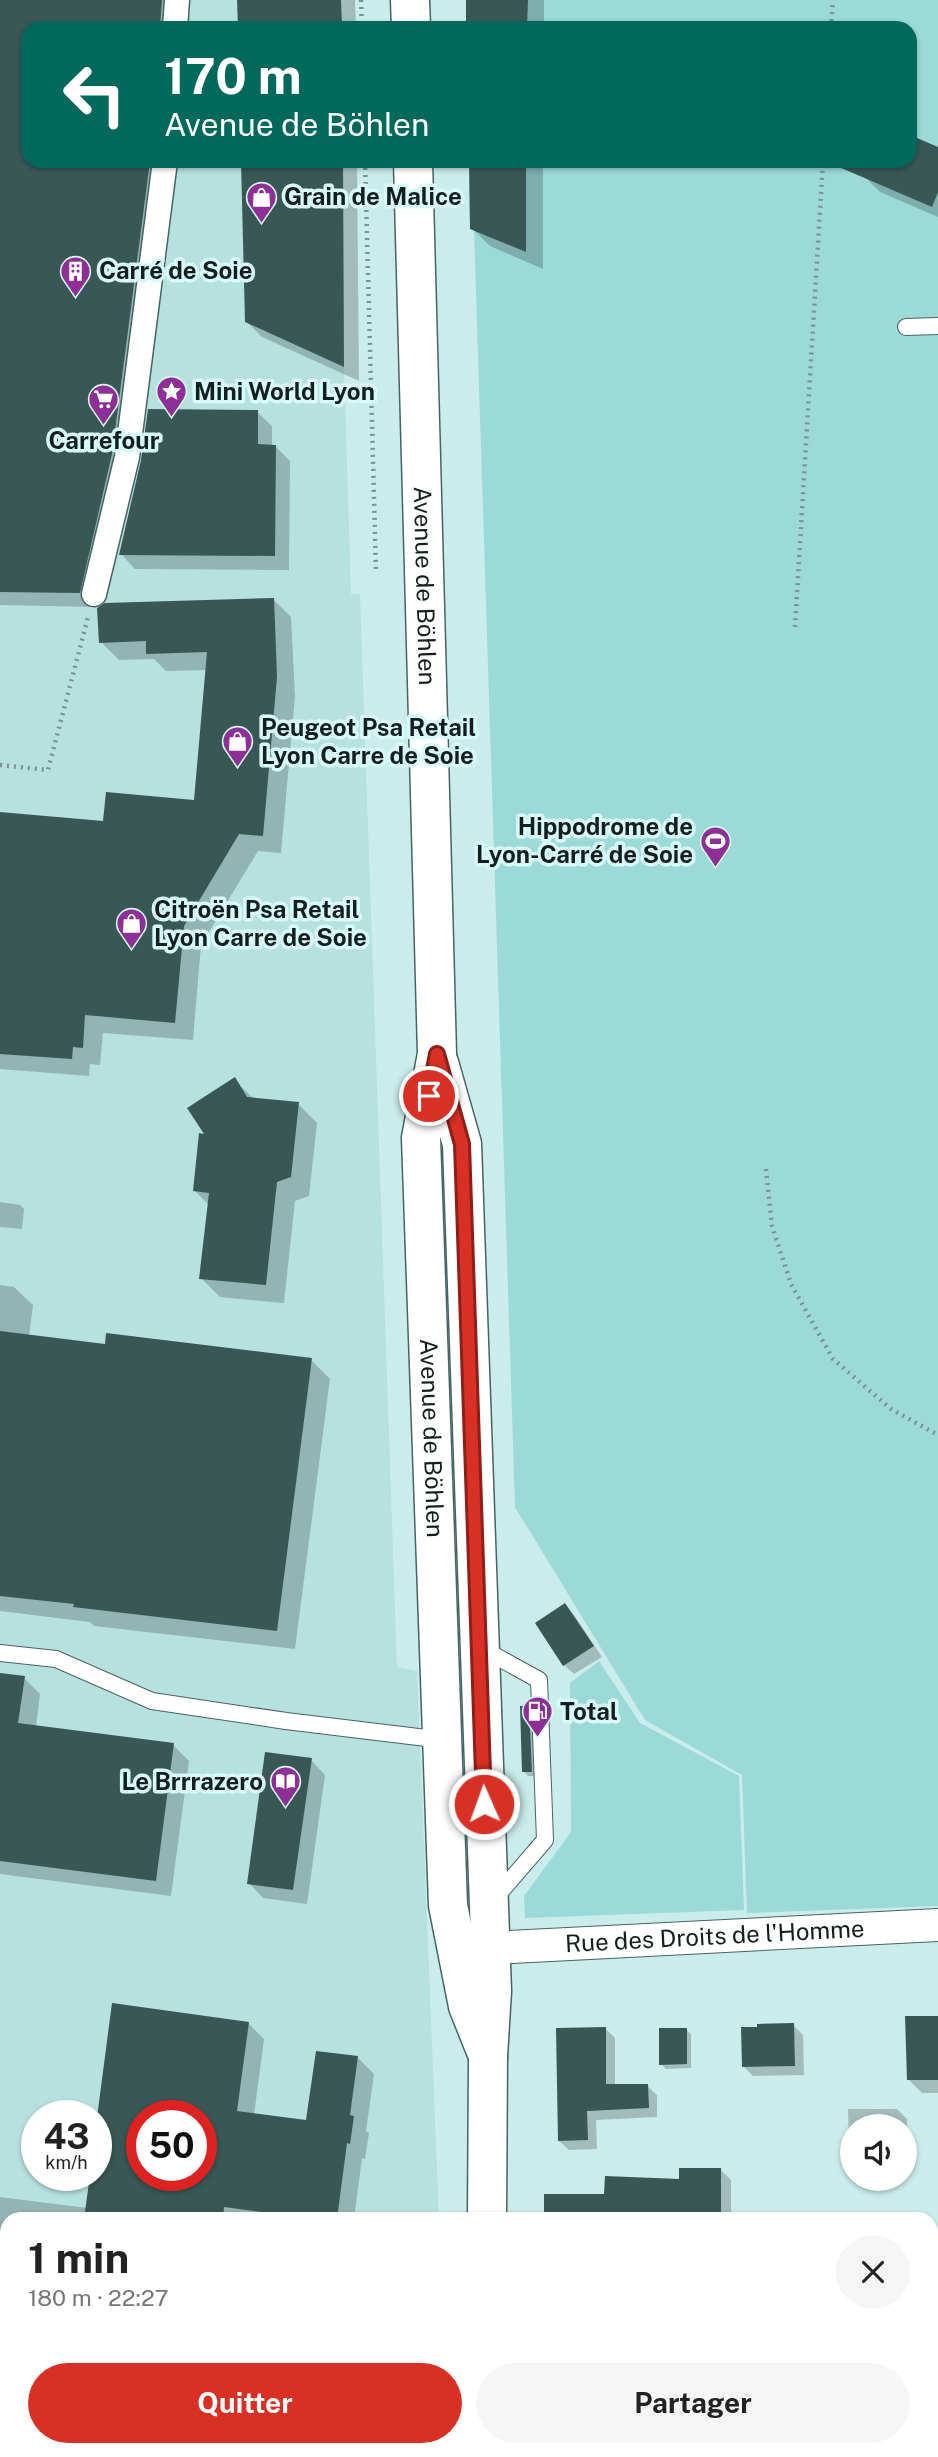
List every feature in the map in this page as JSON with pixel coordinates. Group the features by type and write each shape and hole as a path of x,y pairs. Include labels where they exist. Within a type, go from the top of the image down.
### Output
{"main road":[{"path":"410,0 411,21"},
{"name":"Avenue de Böhlen","path":"413,168 437,1054 421,1138 447,1905 468,2006 488,2056"},
{"name":"Avenue de Böhlen","path":"437,1054 462,1144 487,1908 491,1948 487,2212"},
{"name":"Avenue de Böhlen","path":"445,1823 468,1909 487,1908"}],"street":[{"path":"176,21 177,0"},
{"path":"94,594 127,457 164,168"},
{"name":"Rue des Droits de l'Homme","path":"491,1948 938,1925"}],"lane":[{"path":"906,327 938,326"},
{"path":"479,1648 539,1680 545,1840 487,1908"},
{"path":"0,1653 56,1659 152,1701 443,1740"}],"path":[{"path":"361,0 362,21"},
{"path":"832,21 833,0"},
{"path":"365,168 376,572"},
{"path":"795,626 823,168"},
{"path":"0,765 48,770 94,594"},
{"path":"766,1169 772,1226 791,1284 833,1359 891,1409 938,1435"}],"shaded area":[{"path":"0,0 341,0 342,21 21,21 21,168 343,168 344,367 351,594 360,594 397,1667 417,1671 439,2212 0,2212"},
{"name":"Hippodrome de Lyon-Carré de Soie","path":"466,0 938,0 938,1906 747,1913 742,1775 645,1720 515,1507 474,230 470,229 469,168 917,168 917,21 466,21"},
{"path":"599,1661 640,1723 739,1776 744,1910 525,1918 524,1896 571,1832 570,1683"}],"building":[{"name":"Carré de Soie","path":"0,0 162,0 160,21 21,21 21,168 149,168 112,454 80,593 0,592"},
{"path":"237,0 341,0 342,21 238,21"},
{"path":"466,0 528,0 527,21 466,21"},
{"path":"917,138 938,147 938,192 932,207 841,168 917,168"},
{"path":"241,168 343,168 344,367 245,322"},
{"path":"469,168 526,168 526,252 470,229"},
{"path":"148,409 258,410 258,444 276,445 275,556 119,555 141,460"},
{"path":"274,598 277,677 263,836 239,834 184,926 175,1023 85,1015 83,1048 73,1047 72,1059 0,1054 0,812 103,821 106,792 194,800 207,652 146,654 146,641 99,643 97,608 105,603"},
{"path":"235,1077 247,1097 299,1102 291,1177 277,1182 266,1285 199,1279 209,1193 193,1191 199,1133 204,1134 187,1108"},
{"path":"0,1331 105,1344 106,1333 312,1358 277,1631 0,1596"},
{"path":"565,1603 594,1646 563,1666 535,1623"},
{"path":"0,1673 25,1676 18,1723 174,1743 156,1881 0,1861"},
{"path":"529,1705 532,1772 522,1772 520,1706"},
{"path":"265,1752 312,1758 293,1890 247,1884"},
{"path":"112,2003 249,2022 237,2111 306,2120 316,2051 358,2056 350,2115 354,2116 350,2144 347,2143 338,2212 261,2212 224,2207 224,2212 85,2212 88,2191 112,2191 112,2100 99,2100"},
{"path":"905,2016 938,2016 938,2080 907,2080"},
{"path":"794,2023 795,2066 742,2067 741,2027"},
{"path":"606,2027 606,2084 648,2084 649,2108 587,2111 588,2140 558,2141 556,2028"},
{"path":"659,2028 687,2028 687,2064 659,2065"},
{"path":"679,2168 721,2168 721,2212 544,2212 544,2194 604,2194 605,2176 679,2179"}],"place":[{"name":"Grain de Malice","path":"261,224"},
{"name":"Carré de Soie","path":"76,298"},
{"name":"Mini World Lyon","path":"171,419"},
{"name":"Carrefour","path":"104,426"},
{"name":"Peugeot Psa Retail Lyon Carre de Soie","path":"238,769"},
{"name":"Hippodrome de Lyon-Carré de Soie","path":"716,868"},
{"name":"Citroën Psa Retail Lyon Carre de Soie","path":"131,951"},
{"name":"Total","path":"537,1739"},
{"name":"Le Brrrazero","path":"286,1809"}],"route":[{"path":"429,1096 437,1054 462,1144 484,1804"}]}
